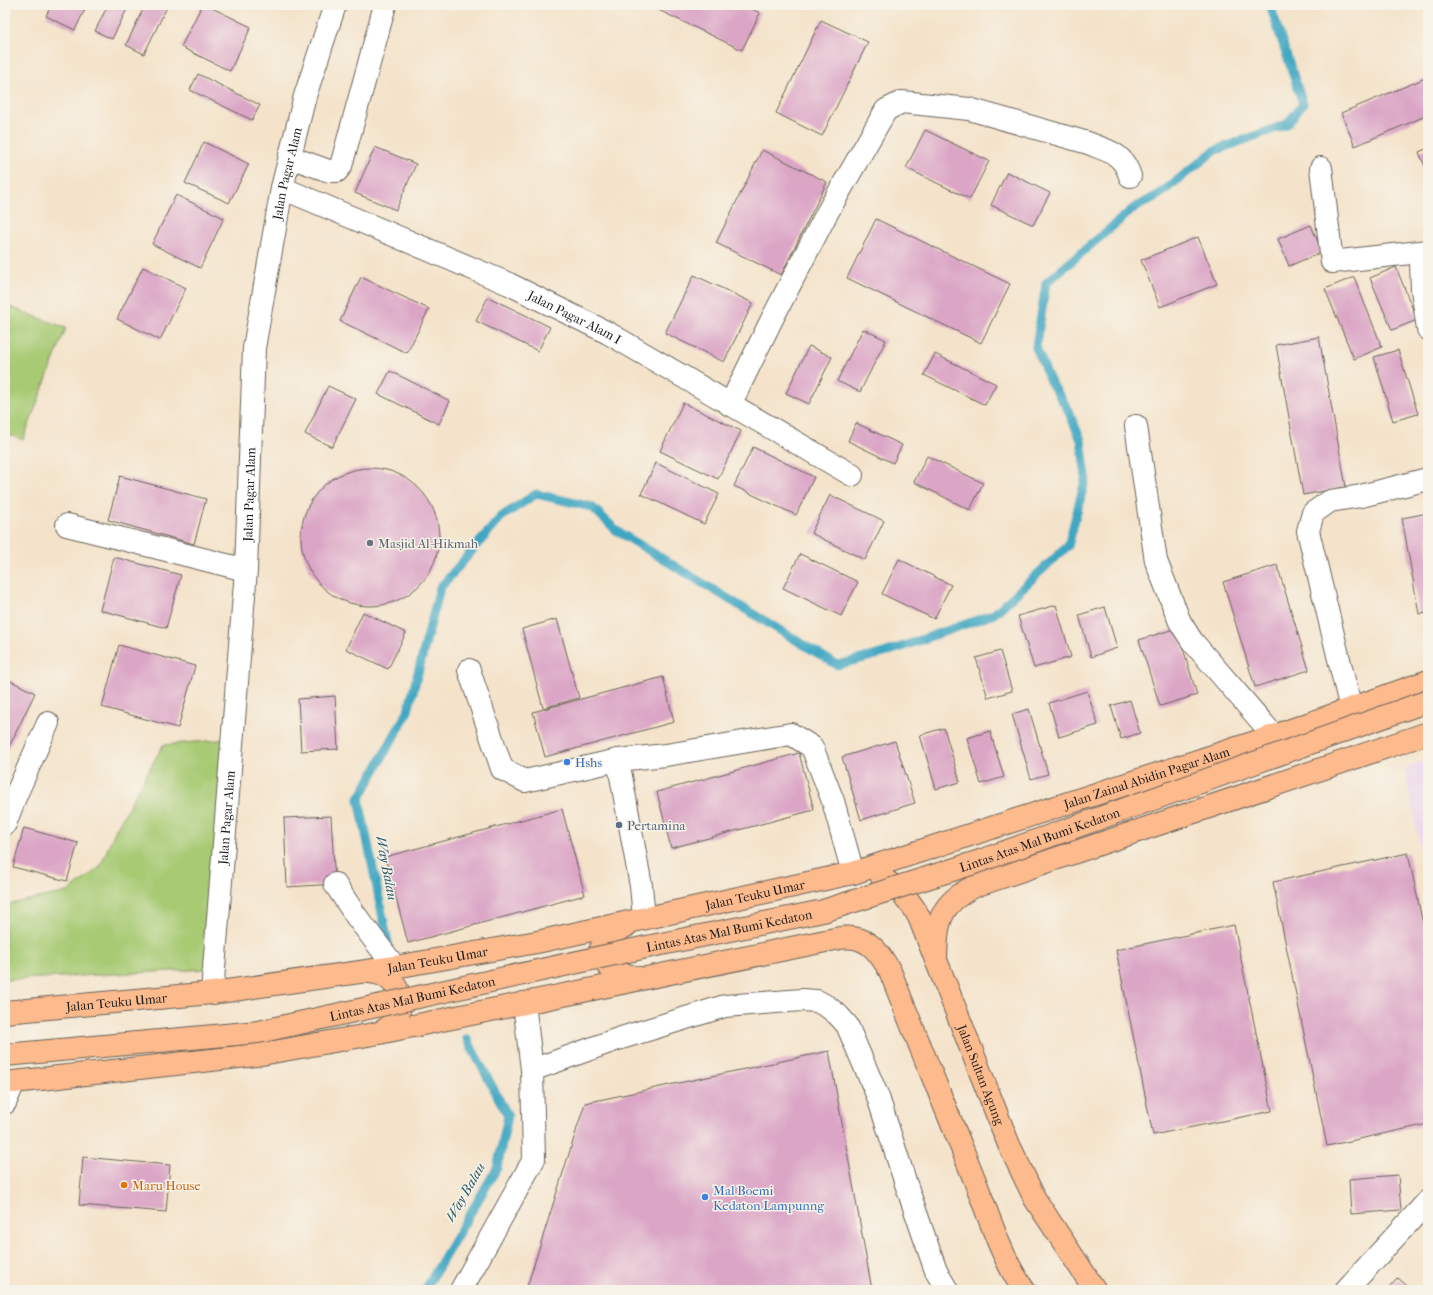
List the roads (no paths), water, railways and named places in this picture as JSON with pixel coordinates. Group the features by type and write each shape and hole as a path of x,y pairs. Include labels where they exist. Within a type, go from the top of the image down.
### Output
{"main road":[{"name":"Jalan Zainal Abidin Pagar Alam","path":"859,872 1084,797 1274,736 1428,681"},
{"name":"Lintas Atas Mal Bumi Kedaton","path":"5,1055 258,1032 642,948 823,911 974,863 1428,701"},
{"path":"936,960 936,939 940,921 949,904 960,895 982,883 1428,733"},
{"path":"1084,797 1080,800 1075,809 1073,820 1074,825 1079,834 1087,840 1092,842 1103,842"},
{"name":"Jalan Teuku Umar","path":"5,1012 212,993 367,972 537,942 859,872"},
{"name":"Jalan Sultan Agung","path":"859,872 888,882 911,902 919,917 1009,1145 1035,1199 1095,1290"},
{"path":"641,919 613,932 602,943 600,953 608,967 617,972 642,979"},
{"path":"10,1082 256,1055 379,1033 840,938 857,937 866,942 879,953 890,971 976,1182 993,1228 1014,1276 1024,1290"},
{"path":"367,972 381,973 387,976 397,987 401,1000 399,1014 396,1020 386,1030 379,1033"}],"street":[{"name":"Jalan Pagar Alam","path":"212,993 246,570 254,348 282,188 305,96 335,5"},
{"path":"290,157 329,171 337,171 341,166 385,5"},
{"path":"730,405 772,319 827,213 886,110 902,102 969,109 1088,143 1105,150 1120,157 1127,167 1130,176"},
{"path":"1321,168 1332,262 1428,252"},
{"name":"Jalan Pagar Alam I","path":"282,188 509,284 608,333 852,475"},
{"path":"1428,252 1421,263 1422,289 1428,329"},
{"path":"1136,426 1156,561 1180,622 1192,641 1274,736"},
{"path":"1351,709 1308,531 1313,513 1330,501 1361,496 1428,479"},
{"path":"67,525 246,570"},
{"path":"468,670 502,769 525,781 618,760 666,755 791,734 812,747 859,872"},
{"path":"5,824 48,723"},
{"path":"618,760 641,886 641,919"},
{"path":"335,884 395,967"},
{"path":"532,1070 618,1039 725,1006 802,1000 817,1002 828,1007 838,1015 846,1025 878,1097 936,1271 947,1290"},
{"path":"461,1290 534,1159 532,1070 524,1003"},
{"path":"5,1103 10,1082"},
{"path":"1346,1290 1428,1201"}],"waterway":[{"path":"388,943 359,799 408,711 440,588 501,517 536,494 592,507 617,531 837,665 884,653 994,614 1068,546 1086,477 1081,440 1067,408 1050,381 1036,347 1046,283 1134,208 1160,194 1214,151 1287,124 1303,104 1270,5"},
{"name":"Way Balau","path":"425,1290 497,1168 508,1116 467,1039"}],"place":[{"name":"Masjid Al-Hikmah","path":"370,543"},
{"name":"Hshs","path":"567,762"},
{"name":"Pertamina","path":"619,825"},
{"name":"Maru House","path":"124,1185"},
{"name":"Mal Boemi Kedaton Lampunng","path":"705,1197"}]}
